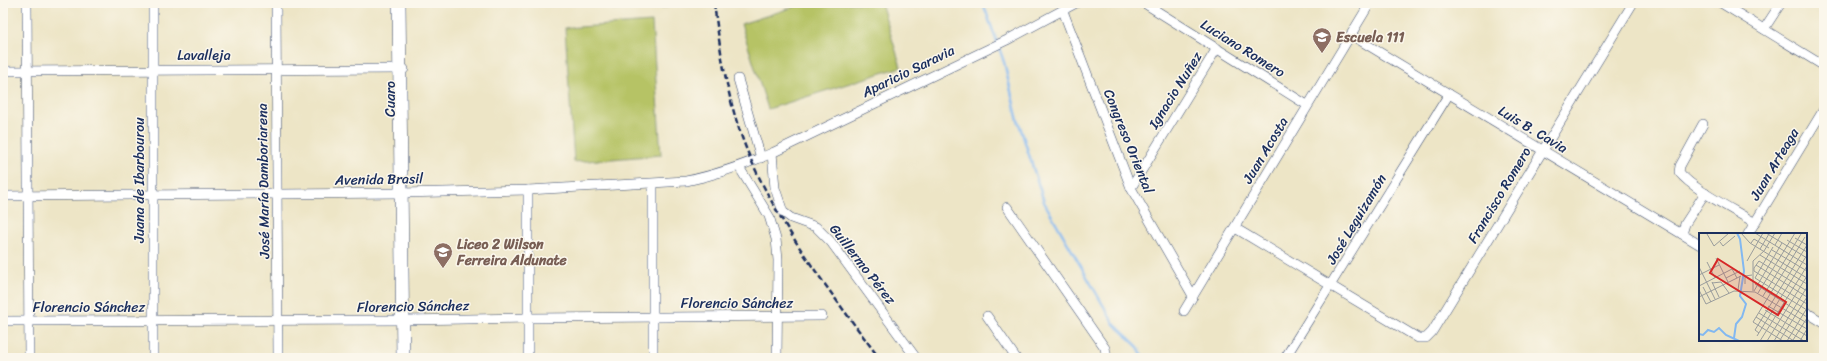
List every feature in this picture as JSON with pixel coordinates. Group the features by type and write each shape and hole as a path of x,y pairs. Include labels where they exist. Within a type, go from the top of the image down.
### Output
{"street":[{"path":"27,3 26,71 29,358"},
{"name":"Juana de Ibarbourou","path":"153,3 153,358"},
{"name":"José María Damboriarena","path":"276,3 278,358"},
{"name":"Cuaro","path":"399,3 403,69 406,185 402,193 403,358"},
{"name":"Cuaro","path":"403,69 406,3"},
{"name":"Aparicio Saravia","path":"752,162 1007,40 1076,3"},
{"name":"Luciano Romero","path":"1144,3 1307,105"},
{"name":"Juan Acosta","path":"1184,311 1235,228 1307,105 1370,3"},
{"name":"Francisco Romero","path":"1331,286 1418,338 1426,338 1432,332 1633,3"},
{"path":"1720,3 1824,66"},
{"path":"1764,29 1780,3"},
{"name":"Congreso Oriental","path":"1063,11 1130,188 1193,296"},
{"name":"Luis B. Cavia","path":"1351,36 1699,244"},
{"name":"Ignacio Nuñez","path":"1130,188 1217,48"},
{"name":"Lavalleja","path":"3,71 153,69 403,69"},
{"path":"738,79 761,158"},
{"name":"José Leguizamón","path":"1285,358 1449,94"},
{"name":"Juan Arteaga","path":"1749,233 1824,109"},
{"path":"1703,124 1680,166 1679,172 1683,178 1755,223"},
{"name":"Guillermo Pérez","path":"772,153 775,188 783,212 795,220 816,227 831,242 916,358"},
{"name":"Avenida Brasil","path":"3,196 278,195 528,190 686,181 712,175 752,162"},
{"path":"739,167 768,216 776,239 778,260 777,358"},
{"path":"653,184 653,358"},
{"path":"528,190 528,358"},
{"path":"1682,234 1685,224 1705,192"},
{"path":"1007,207 1106,348 1107,358"},
{"path":"1235,228 1331,286"},
{"path":"1807,313 1824,323"},
{"name":"Florencio Sánchez","path":"3,321 278,321 822,316"},
{"path":"987,316 1016,358"}],"green space":[{"path":"613,3 668,3 668,7 613,10"},
{"path":"806,3 881,3 901,67 768,109 741,24"},
{"path":"652,22 661,155 574,162 565,28"}],"waterway":[{"path":"983,3 1004,62 1017,117 1044,202 1114,324 1138,347 1144,358"}],"railway":[{"path":"714,3 727,84 737,124 752,162 765,189 794,239 879,358"}],"place":[{"name":"Escuela 111","path":"1322,54"},
{"name":"Liceo 2 Wilson Ferreira Aldunate","path":"443,269"}]}
